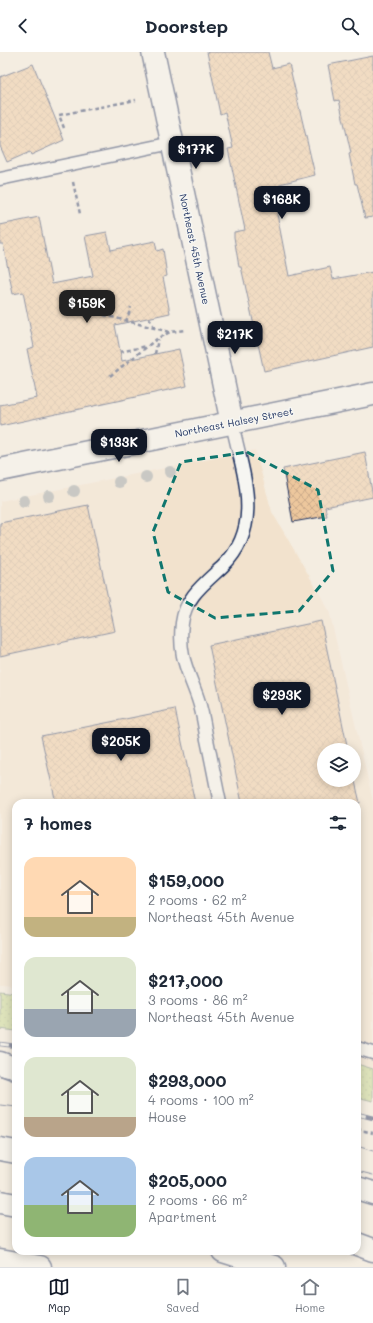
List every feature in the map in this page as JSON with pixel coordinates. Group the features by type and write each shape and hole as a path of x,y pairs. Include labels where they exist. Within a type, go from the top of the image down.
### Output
{"main road":[{"name":"Northeast 45th Avenue","path":"153,52 232,423"},
{"name":"Northeast Halsey Street","path":"0,470 373,394"},
{"path":"0,1063 12,1068"},
{"path":"0,1149 12,1151"},
{"path":"361,1189 373,1193"},
{"path":"0,1202 12,1204"},
{"path":"361,1246 373,1250"},
{"path":"236,1255 274,1267"},
{"path":"0,1260 40,1267"}],"lane":[{"path":"0,179 172,143"},
{"path":"219,799 198,699 185,668 181,638 182,622 187,604 205,582 224,565 237,548 244,530 249,509 248,496 232,423"},
{"path":"361,1049 373,1053"}],"path":[{"path":"64,128 59,116 136,100"},
{"path":"126,322 131,308"},
{"path":"104,315 126,322 170,332 186,330"},
{"path":"149,318 155,329"},
{"path":"110,376 158,338 170,332"},
{"path":"155,354 158,338"},
{"path":"120,352 150,345"},
{"path":"361,1130 373,1133"}],"highlighted area":[{"path":"247,452 318,490 333,571 299,611 215,618 168,592 153,532 181,462"}],"shaded area":[{"path":"255,450 272,512 329,610 360,743 317,743 317,787 361,787 361,749 373,801 373,1075 361,1070 361,799 12,799 12,985 0,984 0,501"}],"green space":[{"path":"0,991 12,992 12,1030 0,1029"},
{"path":"361,1065 373,1069 373,1101 361,1098"}],"building":[{"path":"207,52 268,52 272,68 289,64 315,175 280,184 286,212 277,214 289,276 330,267 333,279 373,272 373,347 264,371 242,271 241,267 239,267 234,237 234,232 245,230 228,149 233,148 225,112 220,114"},
{"path":"373,56 373,217 365,218 357,184 355,184 349,154 351,153 339,100 335,101 328,65"},
{"path":"33,64 64,140 31,155 30,152 7,162 0,146 0,77"},
{"path":"39,217 52,284 93,276 85,236 107,232 111,250 155,241 157,251 163,249 167,276 163,277 170,313 115,325 122,361 179,349 187,386 0,426 0,405 37,398 27,349 34,347 23,292 13,294 3,244 0,244 0,225"},
{"path":"365,452 373,497 325,507 327,516 293,522 283,469"},
{"path":"88,505 115,631 0,656 0,523"},
{"path":"321,621 347,743 317,743 317,787 356,787 359,799 241,799 209,645"},
{"path":"175,709 194,799 55,799 41,736"}],"tram line":[{"path":"0,1076 12,1078"},
{"path":"0,1105 12,1106"},
{"path":"361,1147 373,1151"},
{"path":"361,1172 373,1175"}],"railway":[{"path":"0,1044 12,1046"},
{"path":"361,1115 373,1118"}]}
